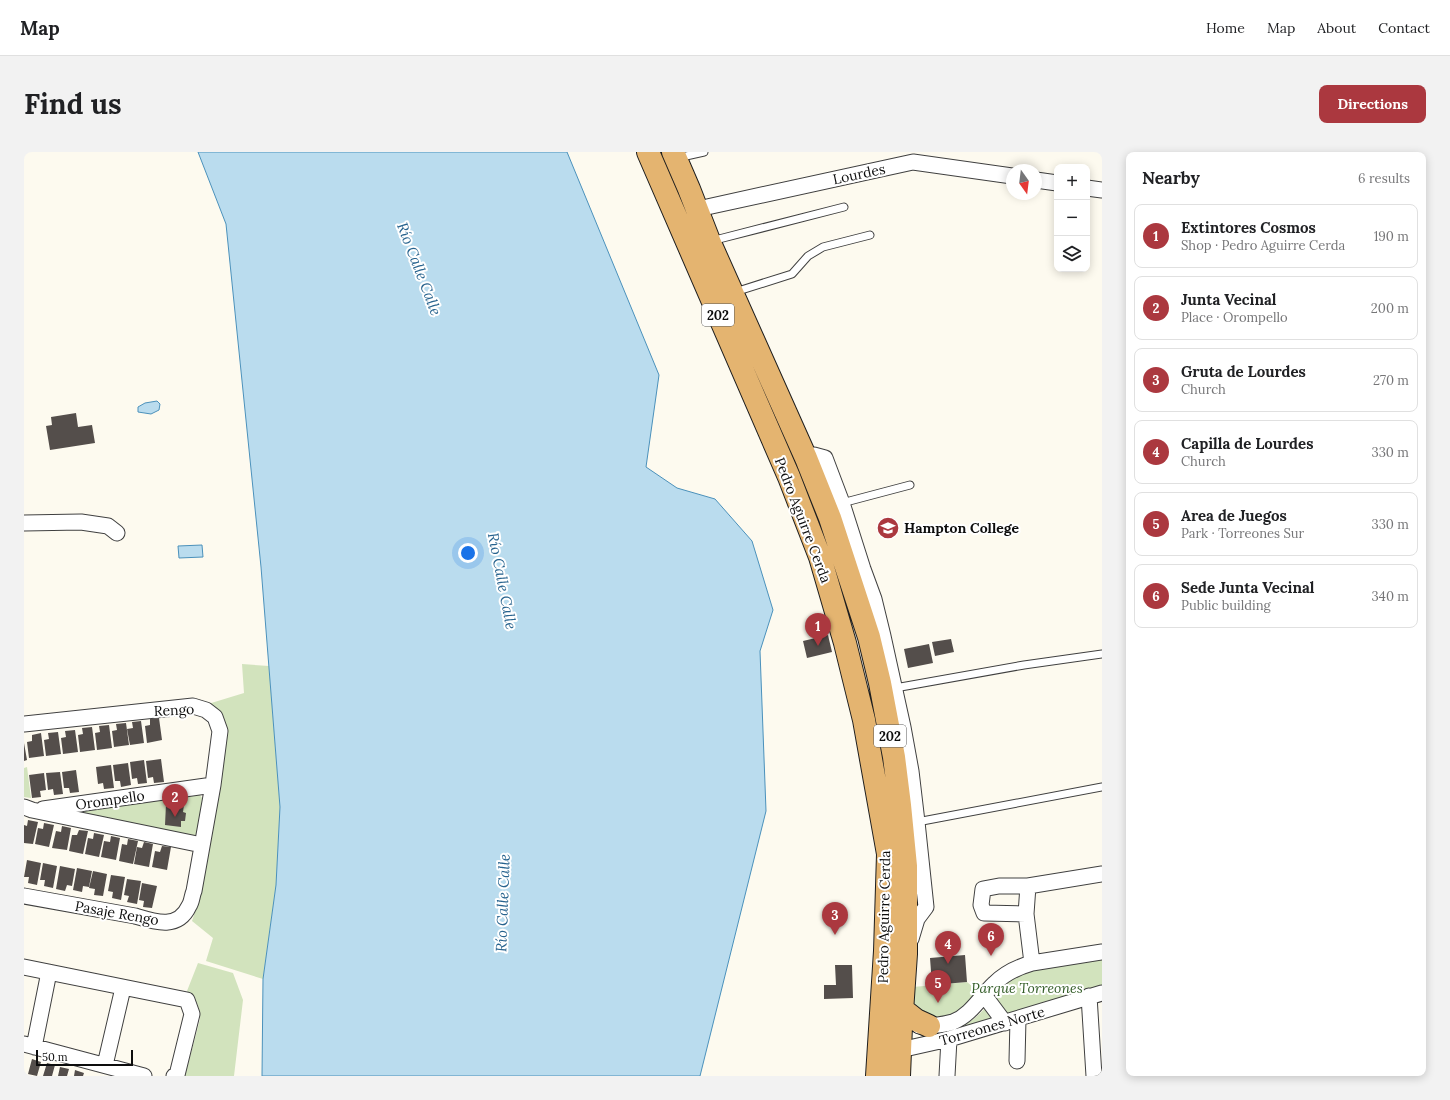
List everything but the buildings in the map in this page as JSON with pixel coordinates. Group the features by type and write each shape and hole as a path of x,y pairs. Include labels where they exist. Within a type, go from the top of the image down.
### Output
{"highway":[{"name":"Pedro Aguirre Cerda","path":"648,152 789,476 820,558 845,643 864,720 888,854 885,951 899,1057 878,1076"},
{"name":"Pedro Aguirre Cerda","path":"681,154 689,189 715,241 733,292 806,458 830,518 869,638 880,683 894,757 906,866 906,954 894,1020"},
{"path":"894,1020 916,1020 928,1026"}],"street":[{"path":"681,154 707,207 715,241"},
{"name":"Lourdes","path":"707,207 913,162 1006,175"},
{"path":"1042,181 1054,183"},
{"path":"1090,188 1102,190"},
{"name":"Pedro Aguirre Cerda","path":"806,458 814,455 825,458 842,503 874,599 903,727 911,770 926,907 917,920 906,954"},
{"path":"24,523 81,522 108,526 117,532"},
{"name":"Rengo","path":"24,724 193,706 206,710 215,717 220,731 213,785 202,845"},
{"name":"Orompello","path":"28,808 213,785"},
{"name":"Orompello","path":"28,808 202,845"},
{"name":"Pasaje Rengo","path":"24,896 135,916 153,921 167,922 178,920 189,906 202,845"},
{"path":"1026,914 984,913 981,905 983,889 999,886 1028,886 1102,874"},
{"path":"1028,886 1026,914 1032,963"},
{"path":"928,1026 953,1022 962,1016 1001,977 1011,971 1032,963 1102,952"},
{"path":"24,967 187,1000 192,1014 176,1075"},
{"path":"49,972 29,1045 144,1076"},
{"path":"105,1065 123,988"},
{"path":"1094,1076 1096,994"},
{"name":"Torreones Norte","path":"899,1057 950,1039 1096,994"},
{"path":"984,995 1011,1021 1017,1061"},
{"path":"947,1076 950,1039"}],"lane":[{"path":"681,154 704,152"},
{"path":"715,241 844,207"},
{"path":"733,292 792,274 808,256 823,247 870,235"},
{"path":"842,503 910,485"},
{"path":"895,688 1024,665 1102,654"},
{"path":"917,822 1102,787"}],"green space":[{"path":"242,664 269,666 280,807 276,885 263,979 206,961 213,938 192,921 200,897 226,730 208,704 244,693"},
{"path":"27,767 31,798 24,797 24,768"},
{"path":"197,791 202,798 198,836 193,840 75,815 76,808"},
{"name":"Parque Torreones","path":"1102,957 1102,985 1010,1015 1000,1008 997,1002 994,991 1009,975"},
{"path":"198,963 233,973 243,1000 234,1076 185,1076 200,1019 197,1003 187,991"},
{"path":"967,982 979,992 962,1011 945,1019 926,1021 913,1013 913,987"},
{"path":"985,1008 994,1019 990,1022 911,1041 911,1039 941,1033 960,1027 977,1016"}],"water":[{"name":"Río Calle Calle","path":"198,152 567,152 659,375 646,467 677,488 715,499 752,541 773,610 760,651 766,811 700,1076 262,1076 263,979 276,885 280,807 261,567 226,224"},
{"path":"157,401 160,404 159,410 151,414 138,412 138,407 145,403"},
{"path":"202,545 203,557 179,558 178,546"}],"place":[{"name":"Hampton College","path":"888,528"},
{"name":"Extintores Cosmos","path":"818,646"},
{"name":"Junta Vecinal","path":"175,817"},
{"name":"Gruta de Lourdes","path":"835,935"},
{"name":"Sede Junta Vecinal","path":"991,956"},
{"name":"Capilla de Lourdes","path":"948,964"},
{"name":"Area de Juegos","path":"938,1003"}]}
